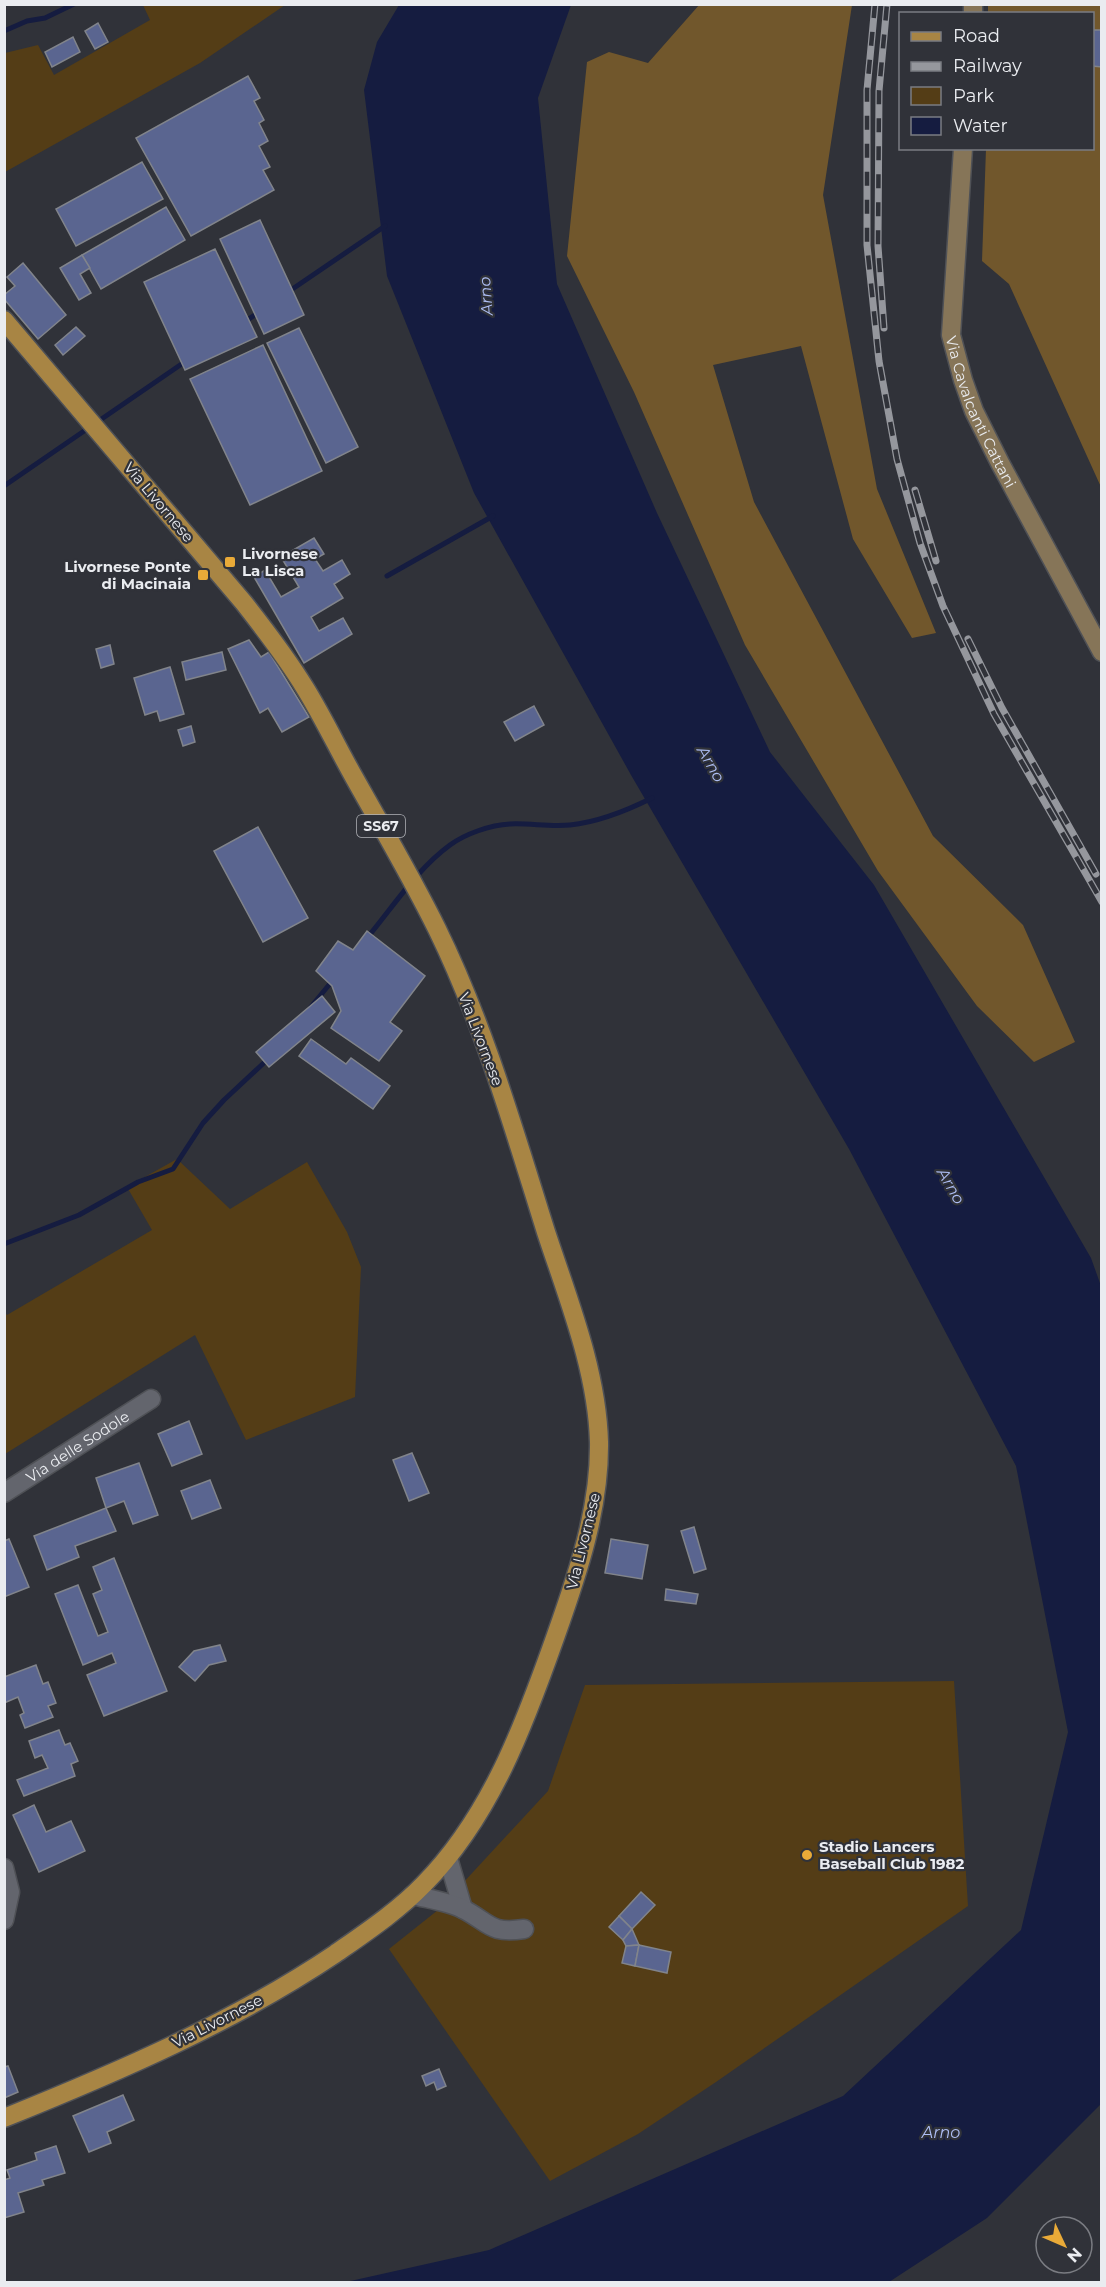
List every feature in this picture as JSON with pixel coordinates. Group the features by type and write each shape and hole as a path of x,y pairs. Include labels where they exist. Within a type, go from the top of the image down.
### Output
{"main road":[{"name":"Via Livornese","path":"4,320 279,647 307,690 406,871 437,931 467,999 503,1098 577,1329 598,1418 598,1472 595,1503 570,1596 540,1679 502,1770 484,1803 448,1858 413,1895 334,1954 242,2010 117,2072 4,2118"}],"street":[{"name":"Via Cavalcanti Cattani","path":"963,150 951,335 963,380 974,411 1000,463 1101,652"},
{"name":"Via delle Sodole","path":"4,1493 151,1399"},
{"path":"448,1858 463,1909"},
{"path":"4,1868 9,1892 4,1920"},
{"path":"413,1895 463,1909 493,1929 510,1931 524,1929"}],"green space":[{"path":"143,5 285,5 200,63 5,172 5,53 38,45 54,75 150,20"},
{"path":"177,1159 230,1209 307,1162 347,1232 361,1267 355,1397 246,1440 195,1335 5,1454 5,1313 7,1315 152,1230 127,1187"},
{"path":"954,1681 968,1906 638,2134 550,2181 389,1949 438,1910 548,1791 585,1685"}],"shaded area":[{"path":"700,4 852,5 823,195 877,489 936,633 912,638 853,539 801,346 713,365 754,502 933,836 1023,925 1075,1042 1034,1062 977,1006 878,871 745,645 634,392 567,256 587,62 609,52 648,63"},
{"path":"988,5 1101,5 1101,487 1009,284 982,261 986,150 1094,150 1094,12 988,12"}],"water":[{"name":"Arno","path":"399,5 571,5 538,98 557,284 657,513 770,752 874,885 1091,1258 1101,1286 1101,2104 987,2218 889,2282 346,2282 489,2250 843,2096 1021,1930 1068,1732 1016,1466 849,1149 631,775 474,493 387,276 364,90 377,42"}],"building":[{"path":"98,23 108,42 95,49 85,31"},
{"path":"1094,30 1102,30 1102,67 1094,66"},
{"path":"73,37 80,52 52,67 45,52"},
{"path":"248,76 260,98 254,101 264,120 259,123 268,141 259,146 270,167 263,170 274,190 191,236 136,138"},
{"path":"142,162 163,199 76,246 56,209"},
{"path":"166,207 185,240 101,289 82,255"},
{"path":"260,220 304,315 264,334 220,239"},
{"path":"215,249 257,337 185,370 144,282"},
{"path":"82,255 90,268 80,274 91,293 79,300 60,268"},
{"path":"23,263 66,315 38,339 4,299 4,295 15,286 7,277"},
{"path":"76,327 85,336 63,355 55,345"},
{"path":"299,328 358,447 326,463 267,343"},
{"path":"263,345 322,471 250,505 190,379"},
{"path":"314,538 324,554 315,559 323,571 342,560 350,574 334,584 343,598 311,617 319,631 343,618 352,634 304,663 254,577 265,570 281,597 299,587 281,557"},
{"path":"249,640 261,657 269,652 309,717 282,732 268,708 260,713 228,649"},
{"path":"110,645 114,664 101,668 96,649"},
{"path":"222,652 226,670 186,680 182,662"},
{"path":"170,667 184,714 160,721 157,711 145,715 134,678"},
{"path":"534,706 544,725 515,741 504,722"},
{"path":"191,726 195,742 183,746 178,730"},
{"path":"258,827 308,918 263,942 214,851"},
{"path":"367,931 425,976 390,1022 402,1031 379,1061 331,1028 341,1011 332,986 316,971 338,941 353,950"},
{"path":"322,996 335,1012 269,1067 256,1052"},
{"path":"311,1039 346,1064 351,1058 390,1086 373,1109 299,1056"},
{"path":"189,1421 202,1454 172,1466 158,1434"},
{"path":"412,1453 429,1493 409,1501 393,1460"},
{"path":"139,1463 158,1515 133,1524 124,1501 106,1508 96,1478"},
{"path":"210,1480 221,1508 192,1519 181,1491"},
{"path":"106,1508 116,1531 75,1546 79,1557 47,1570 34,1536"},
{"path":"694,1527 706,1569 694,1573 681,1531"},
{"path":"9,1539 29,1587 4,1597 4,1541"},
{"path":"611,1539 648,1545 642,1579 605,1573"},
{"path":"114,1558 167,1691 104,1716 87,1675 116,1663 112,1653 83,1665 55,1594 78,1585 98,1636 108,1632 93,1594 102,1590 93,1567"},
{"path":"666,1589 698,1594 696,1604 665,1600"},
{"path":"220,1645 226,1661 209,1665 195,1681 179,1667 194,1651"},
{"path":"36,1665 43,1684 48,1682 56,1703 48,1706 53,1717 25,1728 20,1715 24,1713 18,1697 4,1703 4,1677"},
{"path":"59,1730 65,1745 70,1743 78,1761 71,1764 75,1776 24,1796 17,1780 48,1768 42,1755 35,1758 29,1741"},
{"path":"34,1805 46,1832 71,1821 85,1851 39,1872 13,1815"},
{"path":"641,1892 655,1905 632,1929 619,1916"},
{"path":"619,1916 632,1929 623,1940 609,1927"},
{"path":"632,1929 639,1945 626,1946 623,1940"},
{"path":"639,1945 635,1966 622,1963 626,1946"},
{"path":"639,1945 671,1952 667,1973 635,1966"},
{"path":"8,2066 18,2092 4,2098 4,2067"},
{"path":"439,2069 446,2086 437,2090 434,2082 426,2086 422,2076"},
{"path":"123,2095 134,2120 107,2132 111,2143 89,2152 73,2116"},
{"path":"56,2146 65,2173 42,2180 44,2185 18,2193 24,2212 4,2218 4,2180 10,2178 7,2170 37,2160 35,2153"}],"waterway":[{"path":"4,31 27,21 45,18 74,4"},
{"path":"288,292 385,226"},
{"path":"244,322 261,311"},
{"path":"4,486 186,361"},
{"path":"387,576 493,516"},
{"path":"367,938 427,865 463,837 486,828 502,825 581,824 602,819 652,798"},
{"path":"310,1008 333,980"},
{"path":"4,1244 79,1215 138,1182 173,1169 203,1123 268,1059"}],"railway":[{"path":"875,4 867,90 867,245 879,361 897,459 920,543 943,606 994,714 1102,902"},
{"path":"884,328 878,246 879,91 887,4"},
{"path":"915,490 936,561"},
{"path":"968,639 1002,708 1096,874"}],"place":[{"name":"Livornese La Lisca","path":"230,562"},
{"name":"Livornese Ponte di Macinaia","path":"203,575"},
{"name":"Stadio Lancers Baseball Club 1982","path":"807,1855"}]}
